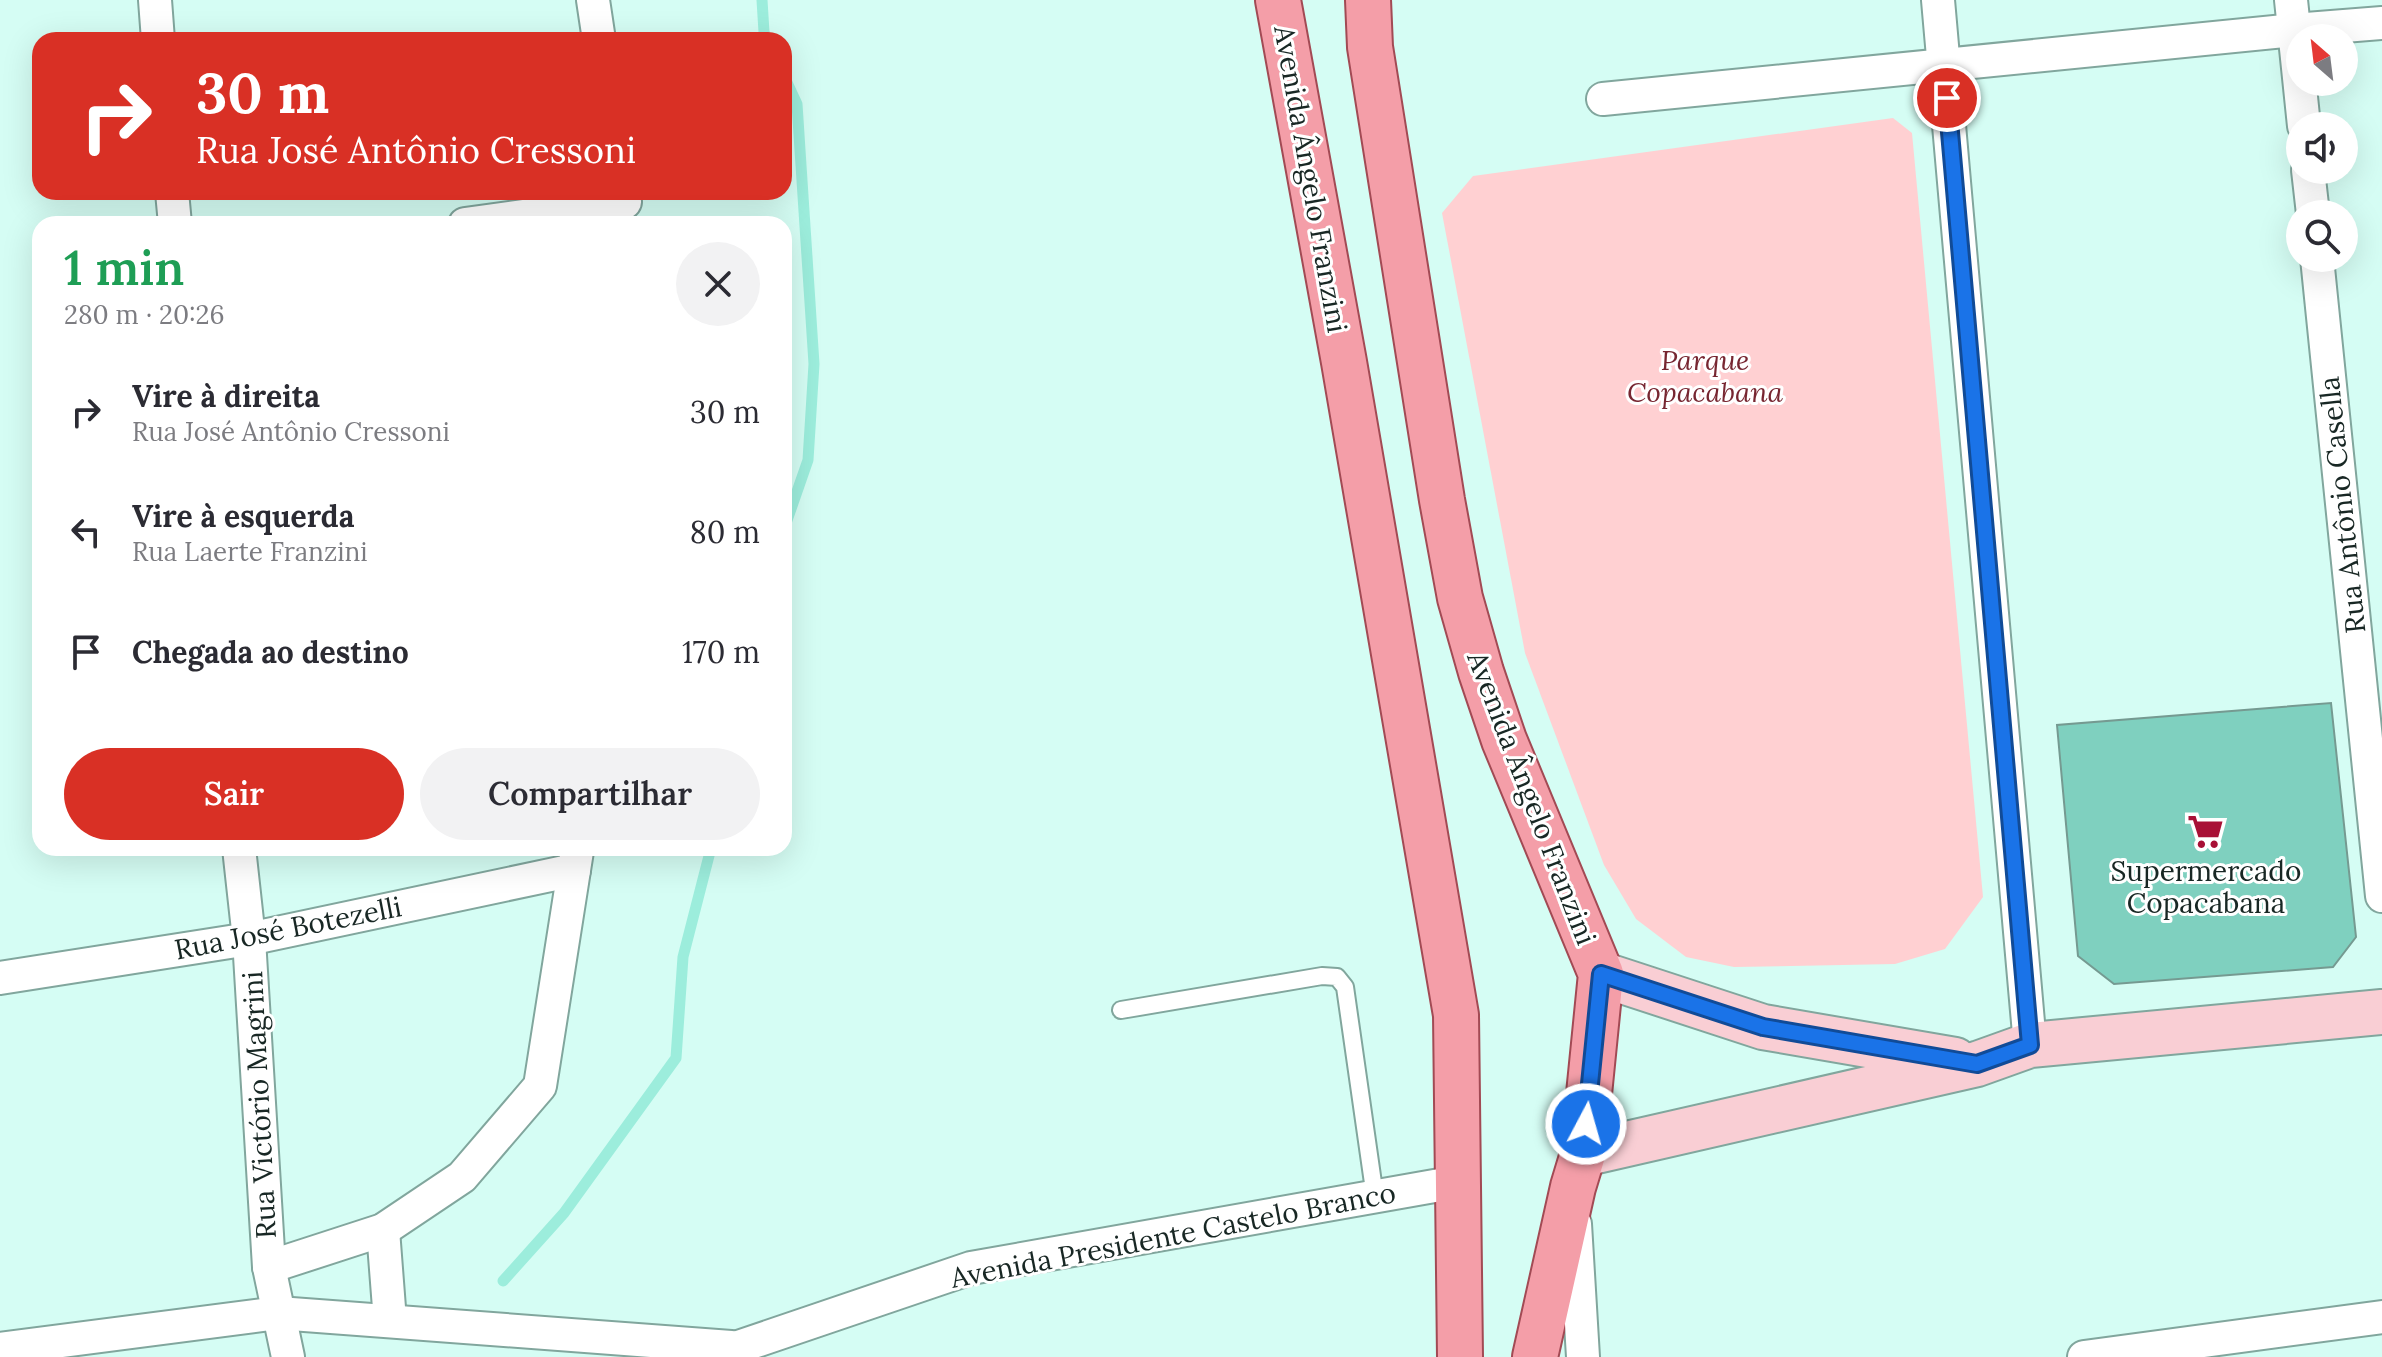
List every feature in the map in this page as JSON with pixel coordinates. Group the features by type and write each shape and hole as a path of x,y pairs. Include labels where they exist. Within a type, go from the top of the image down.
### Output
{"main road":[{"name":"Avenida Ângelo Franzini","path":"1278,0 1347,378 1456,1015 1460,1357"},
{"name":"Avenida Ângelo Franzini","path":"1368,0 1370,47 1460,598 1504,740 1601,974 1578,1171 1535,1357"}],"street":[{"path":"155,0 157,32"},
{"path":"593,0 598,32"},
{"path":"1938,0 2030,1045"},
{"path":"2292,15 2302,112"},
{"path":"1603,99 1944,66 2292,15 2382,23"},
{"path":"536,216 625,206"},
{"name":"Rua Antônio Casella","path":"2318,272 2382,896"},
{"name":"Rua Victório Magrini","path":"240,856 249,939 269,1267 288,1357"},
{"path":"269,1267 383,1230 462,1177 540,1086 576,859"},
{"name":"Rua José Botezelli","path":"0,978 249,939 576,859"},
{"path":"1601,974 1763,1027 1977,1064"},
{"path":"1583,1357 1578,1171 1977,1064 2030,1045 2382,1012"},
{"name":"Avenida Presidente Castelo Branco","path":"722,1352 971,1268 1457,1182"},
{"path":"383,1230 390,1321"},
{"path":"0,1349 278,1313 390,1321 558,1346 722,1352"},
{"path":"2084,1357 2382,1317"}],"lane":[{"path":"1121,1010 1322,976 1337,977 1345,987 1375,1197"}],"green space":[{"name":"Parque Copacabana","path":"1893,118 1912,133 1983,897 1945,949 1895,964 1734,967 1686,957 1636,919 1604,865 1525,653 1442,213 1473,176"}],"building":[{"name":"Supermercado Copacabana","path":"2331,703 2356,937 2333,967 2114,984 2078,956 2057,725"}],"waterway":[{"path":"762,0 764,32"},
{"path":"792,93 797,104 814,364 808,460 792,506"},
{"path":"503,1281 564,1213 676,1058 683,957 709,856"}],"place":[{"name":"Supermercado Copacabana","path":"2206,831"}],"route":[{"path":"1586,1124 1601,974 1763,1027 1977,1064 2030,1045 1947,98"}]}
